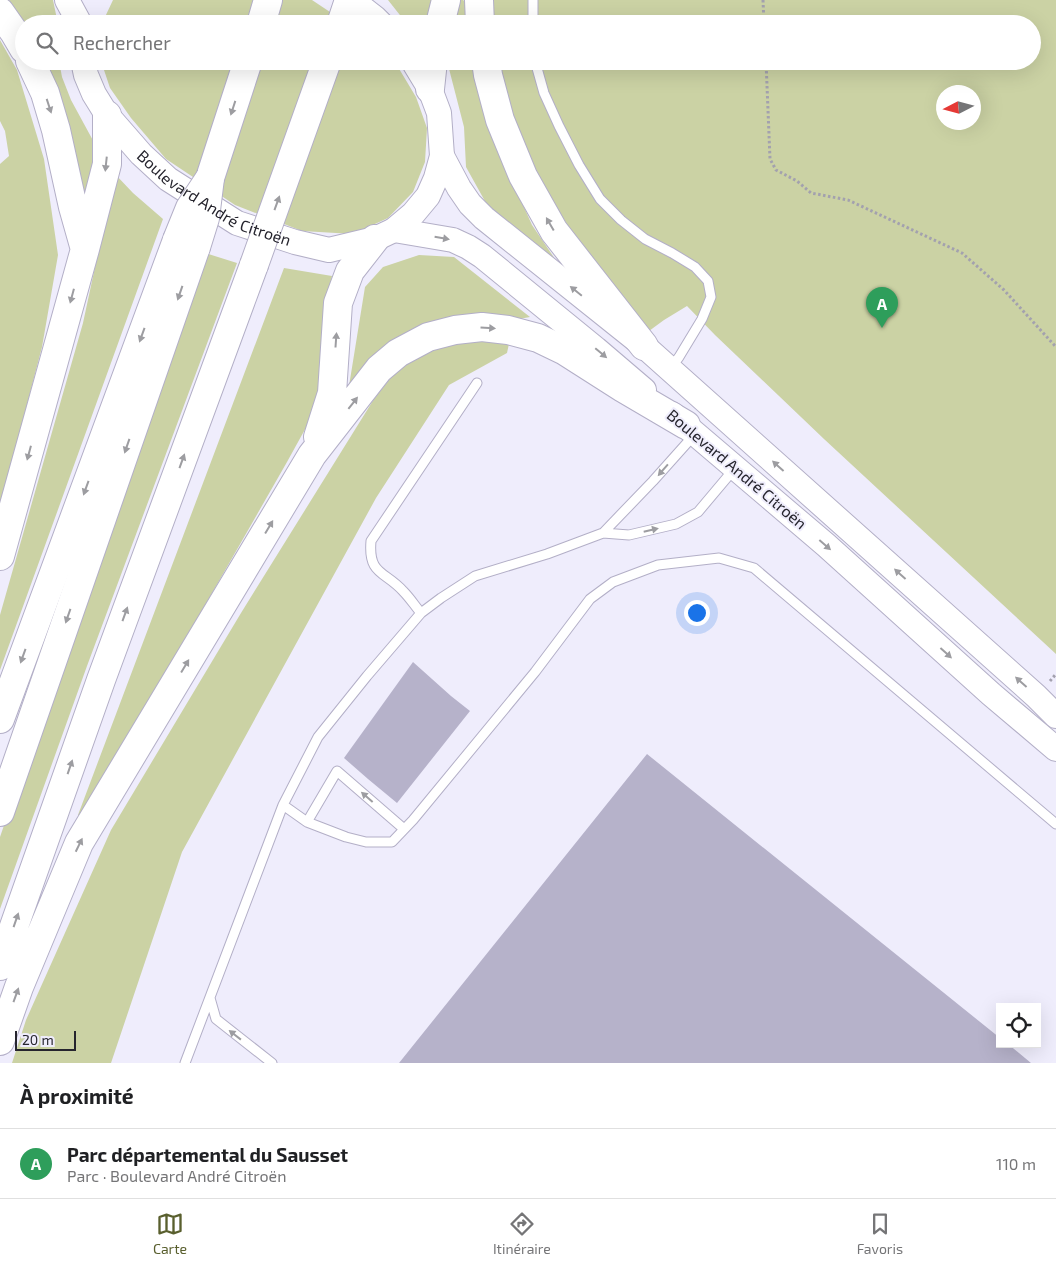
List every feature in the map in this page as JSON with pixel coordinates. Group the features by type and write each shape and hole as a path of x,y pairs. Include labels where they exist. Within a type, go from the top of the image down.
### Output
{"highway":[{"path":"264,15 268,0"},
{"path":"345,15 351,0"},
{"path":"442,15 446,0"},
{"path":"479,0 480,15"},
{"path":"0,12 15,34"},
{"path":"34,70 45,93 56,130 73,207 85,249"},
{"path":"0,812 186,243 190,208 210,178 245,70"},
{"path":"0,966 101,680 324,70"},
{"path":"430,89 432,70"},
{"path":"487,70 500,120 522,176 554,231 644,346"},
{"path":"0,556 107,164 107,115"},
{"path":"312,455 332,393 338,304 350,271 385,235"},
{"path":"0,719 186,243"},
{"path":"0,1041 19,987 79,843 312,455 379,369 398,353 428,337 454,330 482,328 508,330 538,338 565,351 690,429"}],"main road":[{"path":"67,0 76,15"},
{"path":"84,15 89,0"},
{"path":"351,0 371,15"},
{"name":"Boulevard André Citroën","path":"85,70 94,94 107,115 141,154 168,179 237,223 295,242 329,250 385,235 453,240 482,256 596,349 826,545 991,694 1056,749"},
{"name":"Boulevard André Citroën","path":"385,235 413,214 428,196 436,178 442,156 439,113 430,89 418,70"},
{"name":"Boulevard André Citroën","path":"442,156 459,188 470,204 484,218 644,346 1036,696 1056,716"}],"lane":[{"path":"532,15 533,0"},
{"path":"538,70 544,93 555,118 579,165 600,198 621,220 645,239 694,267 708,280 711,298 702,319 670,369"},
{"path":"421,613 403,590 377,570 372,562 371,541 477,383"},
{"path":"603,533 653,481 690,429"},
{"path":"185,1063 283,805 318,737 421,613 475,576 547,554 603,533 629,535 676,524 698,512 735,468"},
{"path":"283,805 307,822 346,837 366,842 392,842 535,672 590,599 614,582 658,565 719,558 754,568 1056,824"},
{"path":"307,822 337,771 404,829"},
{"path":"210,998 216,1020 272,1063"}],"path":[{"path":"763,0 764,15"},
{"path":"766,70 770,159 776,170 796,181 811,193 848,200 962,253 1004,290 1056,347"}],"green space":[{"path":"9,0 53,0 56,15 18,15"},
{"path":"113,0 312,0 334,15 106,15"},
{"path":"388,0 433,0 429,15 400,15"},
{"path":"460,0 463,0 470,6 471,15 456,15"},
{"path":"489,0 1056,0 1056,654 824,439 687,306 649,331 595,270 535,172 507,108 499,70 1041,70 1041,15 489,15"},
{"path":"0,40 15,66 15,70 17,70 44,159 58,255 42,347 0,508 0,164 9,156 5,131 0,121"},
{"path":"48,70 61,70 71,100 96,146 97,167 81,205 74,146"},
{"path":"104,70 400,70 416,97 427,128 425,162 413,192 388,218 353,234 302,231 235,205 166,159 131,118 110,88"},
{"path":"449,70 478,70 503,160 532,225 555,259 491,212 466,167 464,127"},
{"path":"115,174 133,193 163,219 0,670 0,615 83,323"},
{"path":"202,252 237,263 87,666 0,909 0,837"},
{"path":"419,255 454,257 530,317 390,343 349,386 365,287 383,267"},
{"path":"284,268 332,276 327,304 322,374 314,413 85,815 78,815"},
{"path":"471,338 510,339 507,353 449,385 376,498 182,852 111,1063 12,1063 26,1020 111,830 241,613 374,399 400,366 432,348"}],"building":[{"path":"413,662 470,711 397,803 344,758"},
{"path":"647,754 996,1035 996,1048 1013,1048 1031,1063 399,1063"}],"place":[{"name":"Parc départemental du Sausset","path":"882,328"}]}
